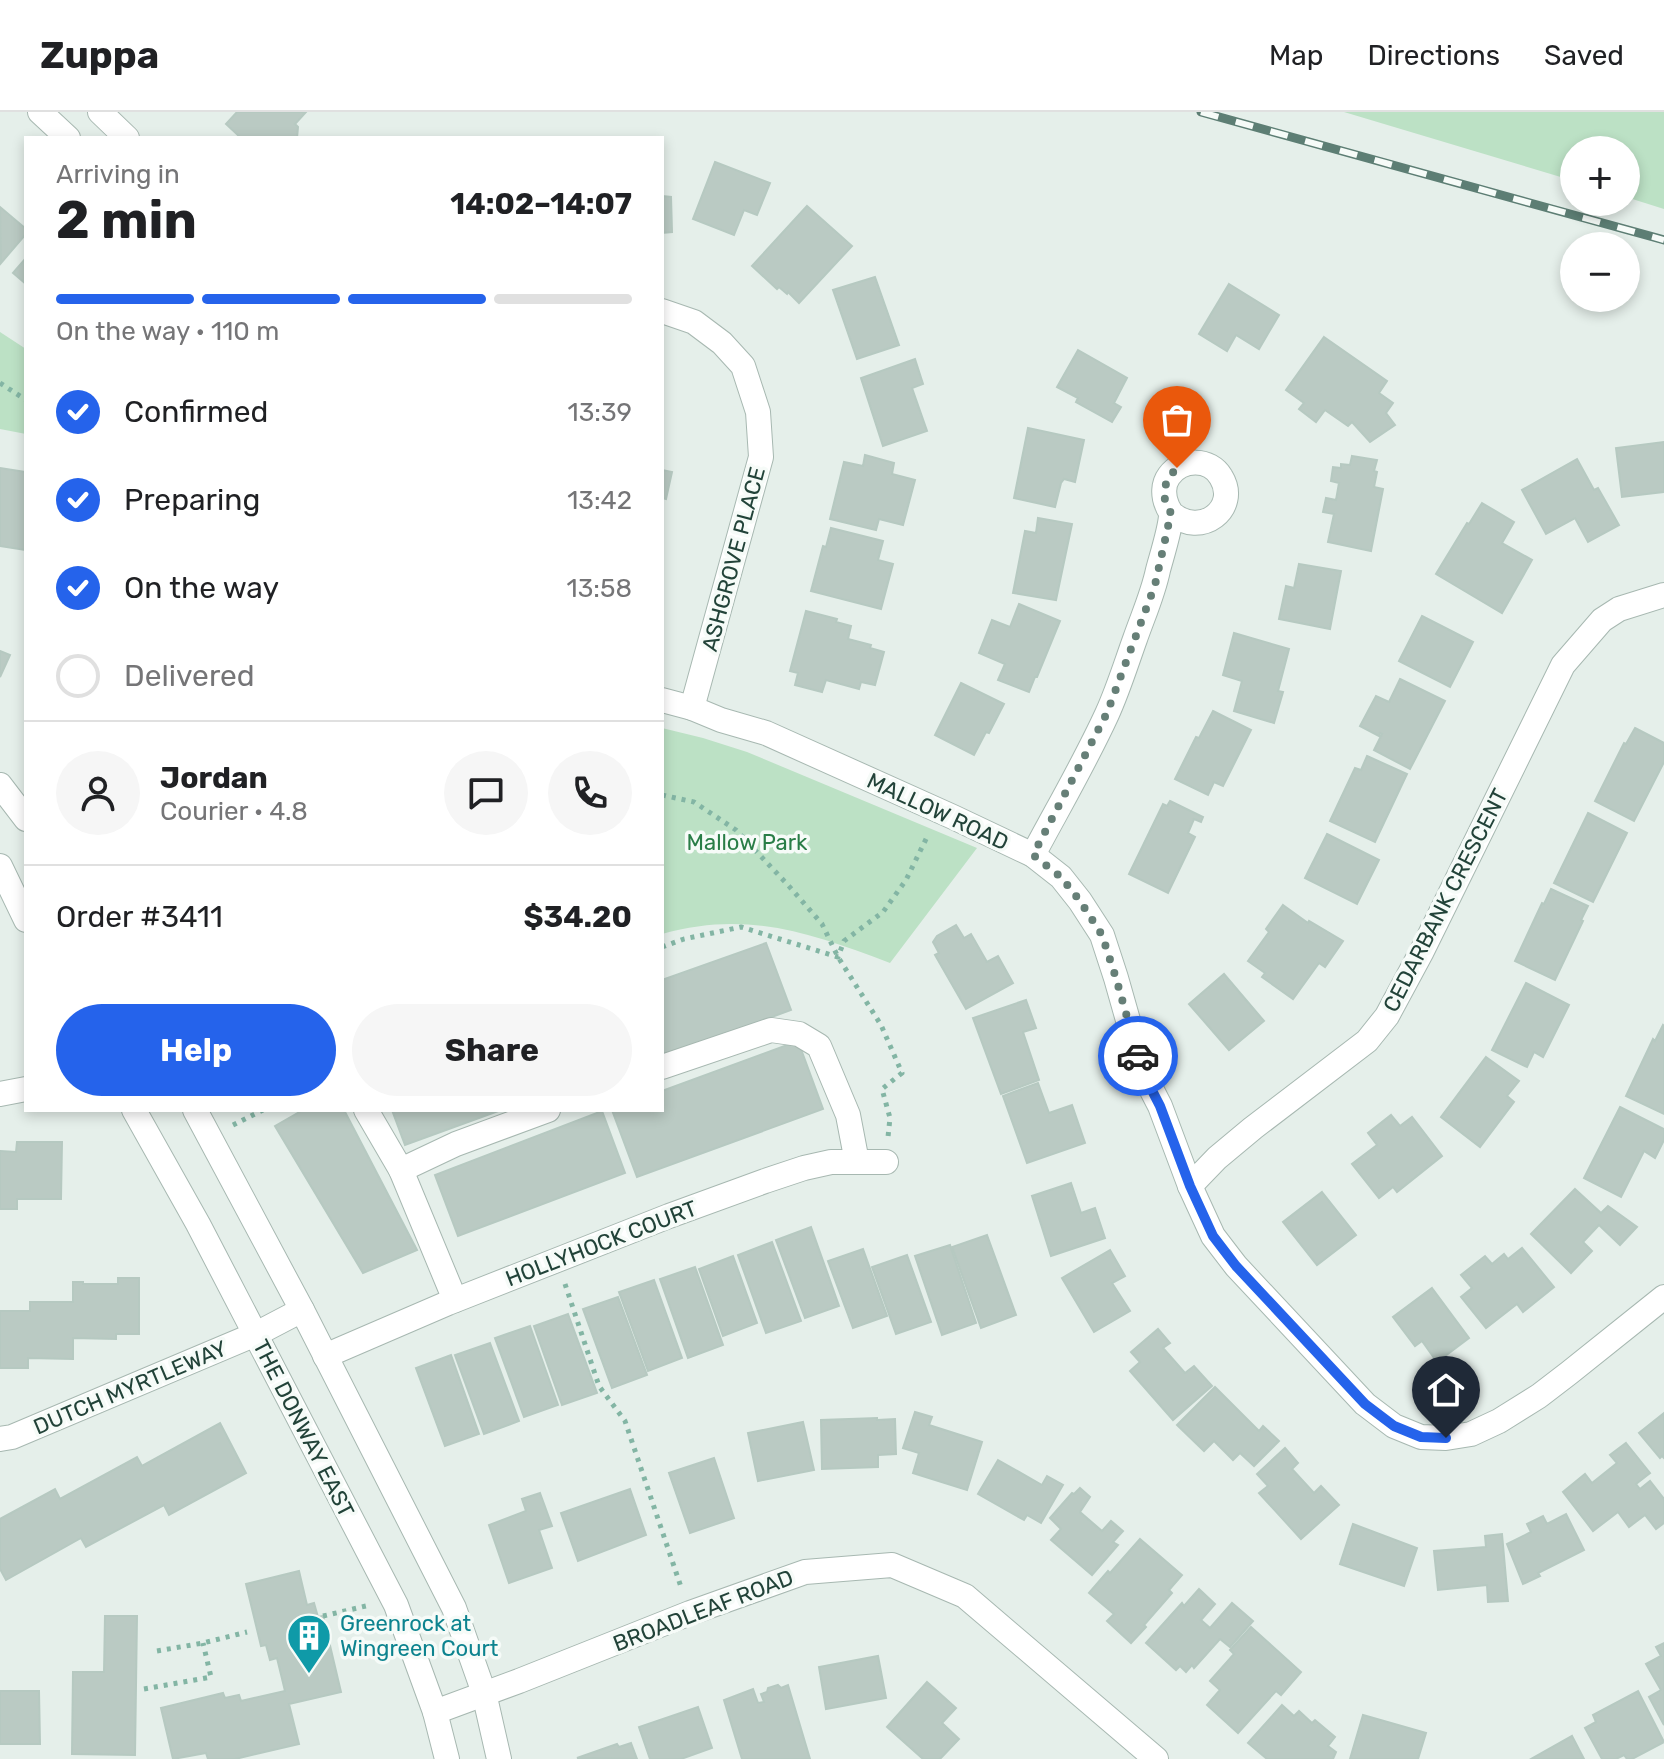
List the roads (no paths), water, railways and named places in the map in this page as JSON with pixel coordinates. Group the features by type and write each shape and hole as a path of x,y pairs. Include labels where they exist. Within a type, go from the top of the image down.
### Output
{"street":[{"path":"40,112 66,136"},
{"path":"100,112 125,136"},
{"name":"ASHGROVE PLACE","path":"664,312 694,322 722,343 743,366 758,412 761,457 692,708"},
{"path":"1033,855 1107,713 1155,585 1171,513"},
{"name":"CEDARBANK CRESCENT","path":"1190,1186 1253,1128 1367,1041 1387,1016 1422,951 1563,665 1602,620 1619,609 1664,595"},
{"name":"MALLOW ROAD","path":"664,701 766,733 1033,855 1061,877 1102,935 1143,1073 1160,1106 1190,1186 1213,1236 1236,1266 1365,1404 1394,1426 1421,1437 1446,1438 1471,1434 1499,1421 1549,1388 1664,1297"},
{"path":"0,785 24,816"},
{"path":"0,866 24,913"},
{"path":"664,1066 771,1030 799,1034 819,1046 848,1115 857,1162"},
{"path":"0,1094 24,1089"},
{"name":"THE DONWAY EAST","path":"135,1112 198,1224 396,1605 435,1712 447,1759"},
{"path":"196,1112 302,1310 454,1608 484,1693 499,1759"},
{"path":"367,1112 401,1170 455,1300"},
{"path":"401,1170 456,1144 543,1112"},
{"name":"HOLLYHOCK COURT","path":"325,1356 455,1300 669,1216 804,1168 831,1162 886,1162"},
{"name":"DUTCH MYRTLEWAY","path":"0,1439 12,1437 256,1334 302,1310"},
{"name":"BROADLEAF ROAD","path":"435,1712 805,1572 892,1565 965,1596 1156,1759"}],"railway":[{"path":"1201,112 1664,240"}],"place":[{"name":"Greenrock at Wingreen Court","path":"309,1675"}],"park label":[{"name":"Mallow Park","path":"747,842"}]}
